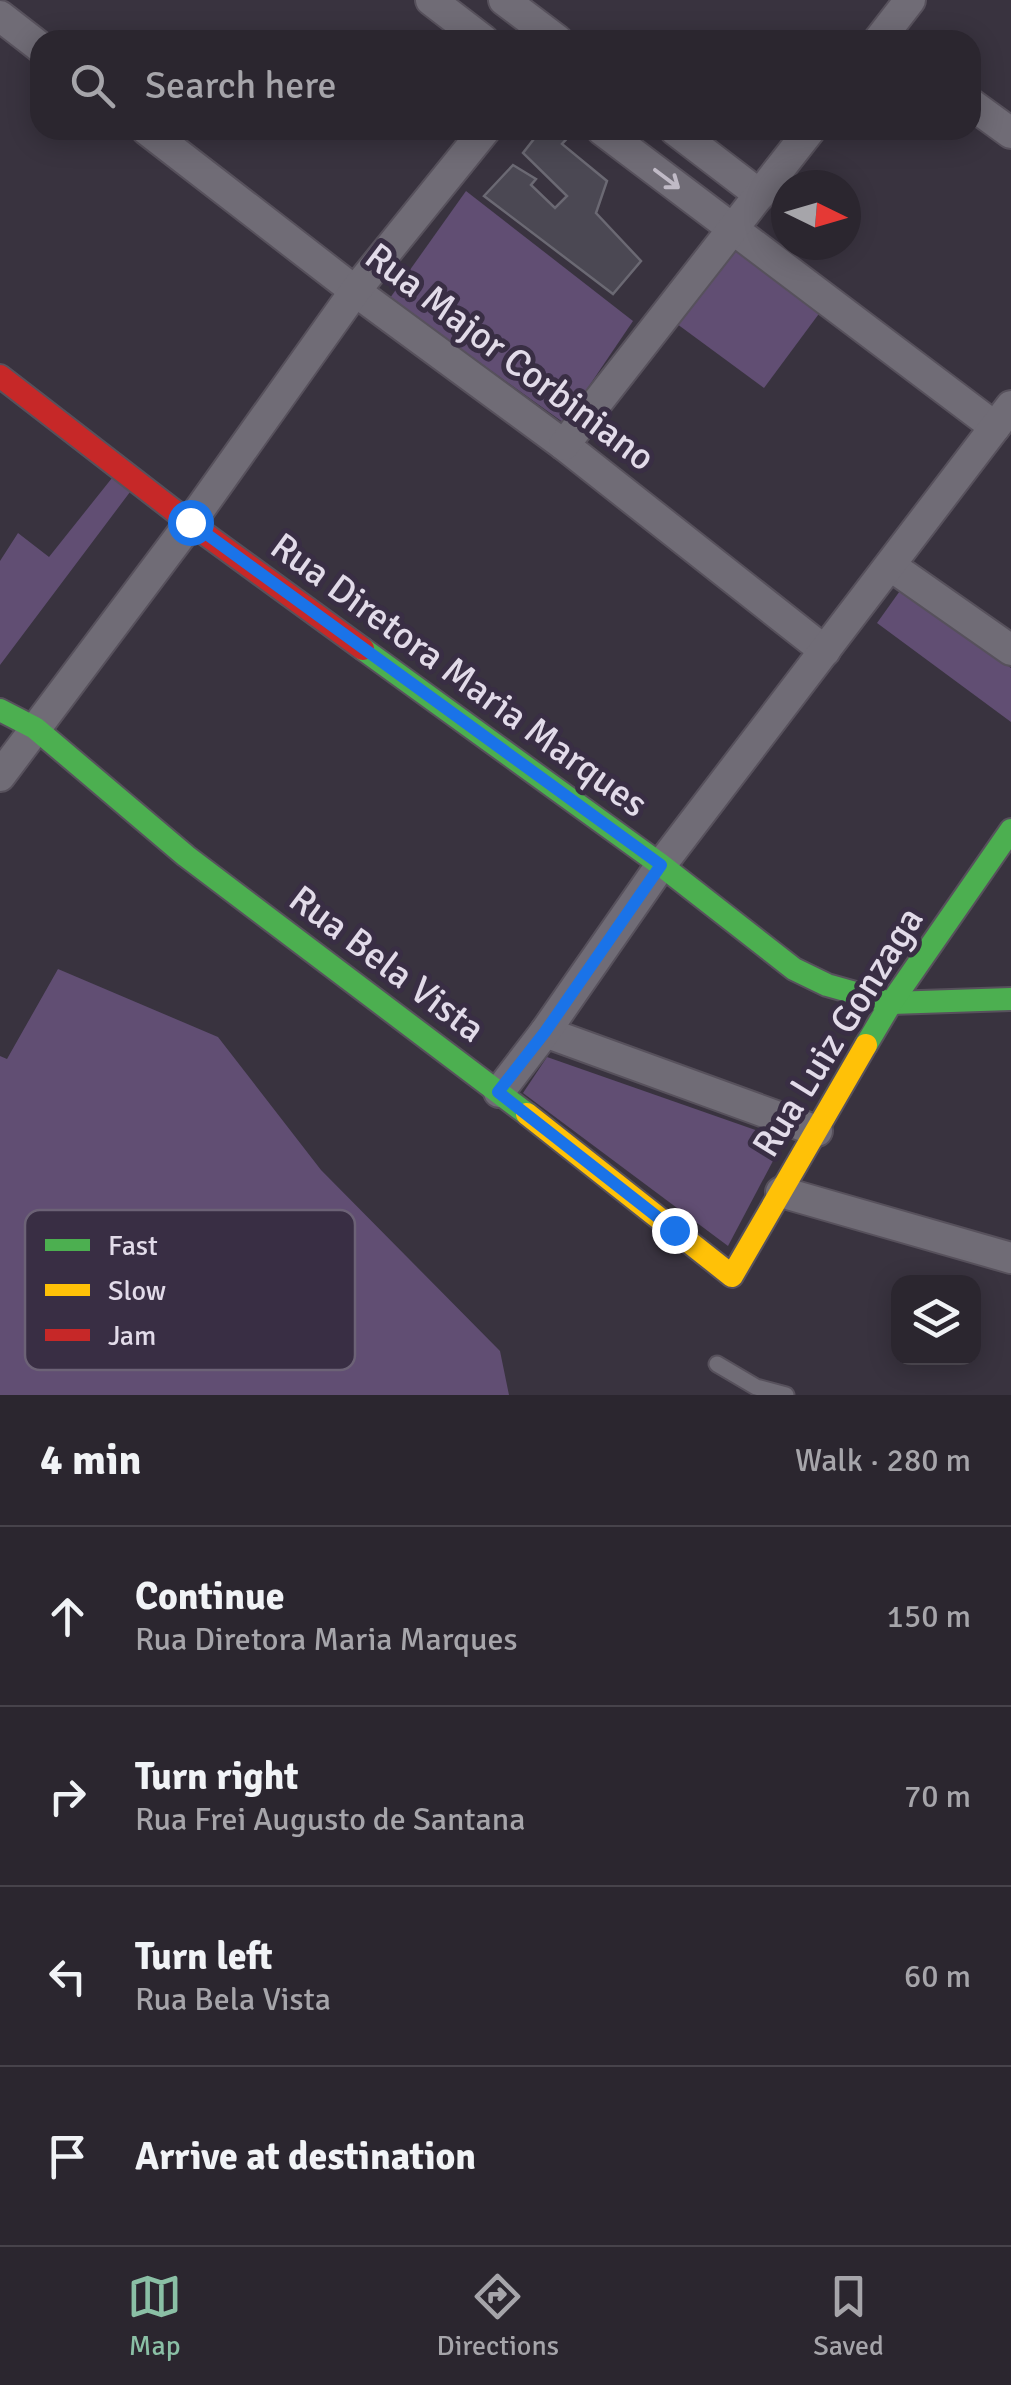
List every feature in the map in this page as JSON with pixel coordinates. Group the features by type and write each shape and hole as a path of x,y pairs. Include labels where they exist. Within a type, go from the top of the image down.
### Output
{"street":[{"path":"431,0 470,30"},
{"path":"504,0 544,30"},
{"path":"888,30 910,0"},
{"path":"0,16 30,40"},
{"path":"981,111 1011,133"},
{"name":"Rua Major Corbiniano","path":"159,140 354,291 564,445 825,651"},
{"path":"0,776 190,522 354,291 477,140"},
{"path":"498,1092 545,1032 661,865 1003,416 733,229 615,140"},
{"path":"687,140 760,195"},
{"path":"564,445 802,140"},
{"name":"Rua Diretora Maria Marques","path":"0,376 190,522 661,865 794,969 827,985 891,1002 1011,999"},
{"path":"891,566 1011,650"},
{"name":"Rua Bela Vista","path":"0,710 34,728 186,856 498,1092 732,1276"},
{"name":"Rua Luiz Gonzaga","path":"732,1276 891,1002 1011,830"},
{"path":"545,1032 817,1131"},
{"path":"781,1192 1011,1258"}],"lane":[{"path":"717,1364 756,1387 786,1395"}],"shaded area":[{"path":"466,191 633,321 564,423 390,298"},
{"path":"733,249 821,311 764,388 673,321"},
{"path":"112,478 130,492 0,665 0,561 18,533 49,557"},
{"path":"902,588 1011,668 1011,722 877,623"},
{"path":"58,969 218,1037 321,1170 500,1351 509,1395 0,1395 0,1056 7,1059"},
{"path":"547,1057 784,1140 728,1246 523,1093"}],"building":[{"path":"533,140 566,140 562,144 607,181 596,213 641,261 613,294 484,196 513,165 536,179 531,185 555,208 567,196 523,153"}],"traffic: fast":[{"path":"363,649 661,865 794,969 827,985 891,1003 1011,999"},
{"path":"0,710 35,728 186,856 527,1114"},
{"path":"866,1045 1011,830"}],"traffic: slow":[{"path":"527,1114 732,1276 866,1045"}],"traffic: jam":[{"path":"0,376 190,523 363,649"}],"route":[{"path":"190,522 661,865 545,1032 498,1092 674,1230"}]}
